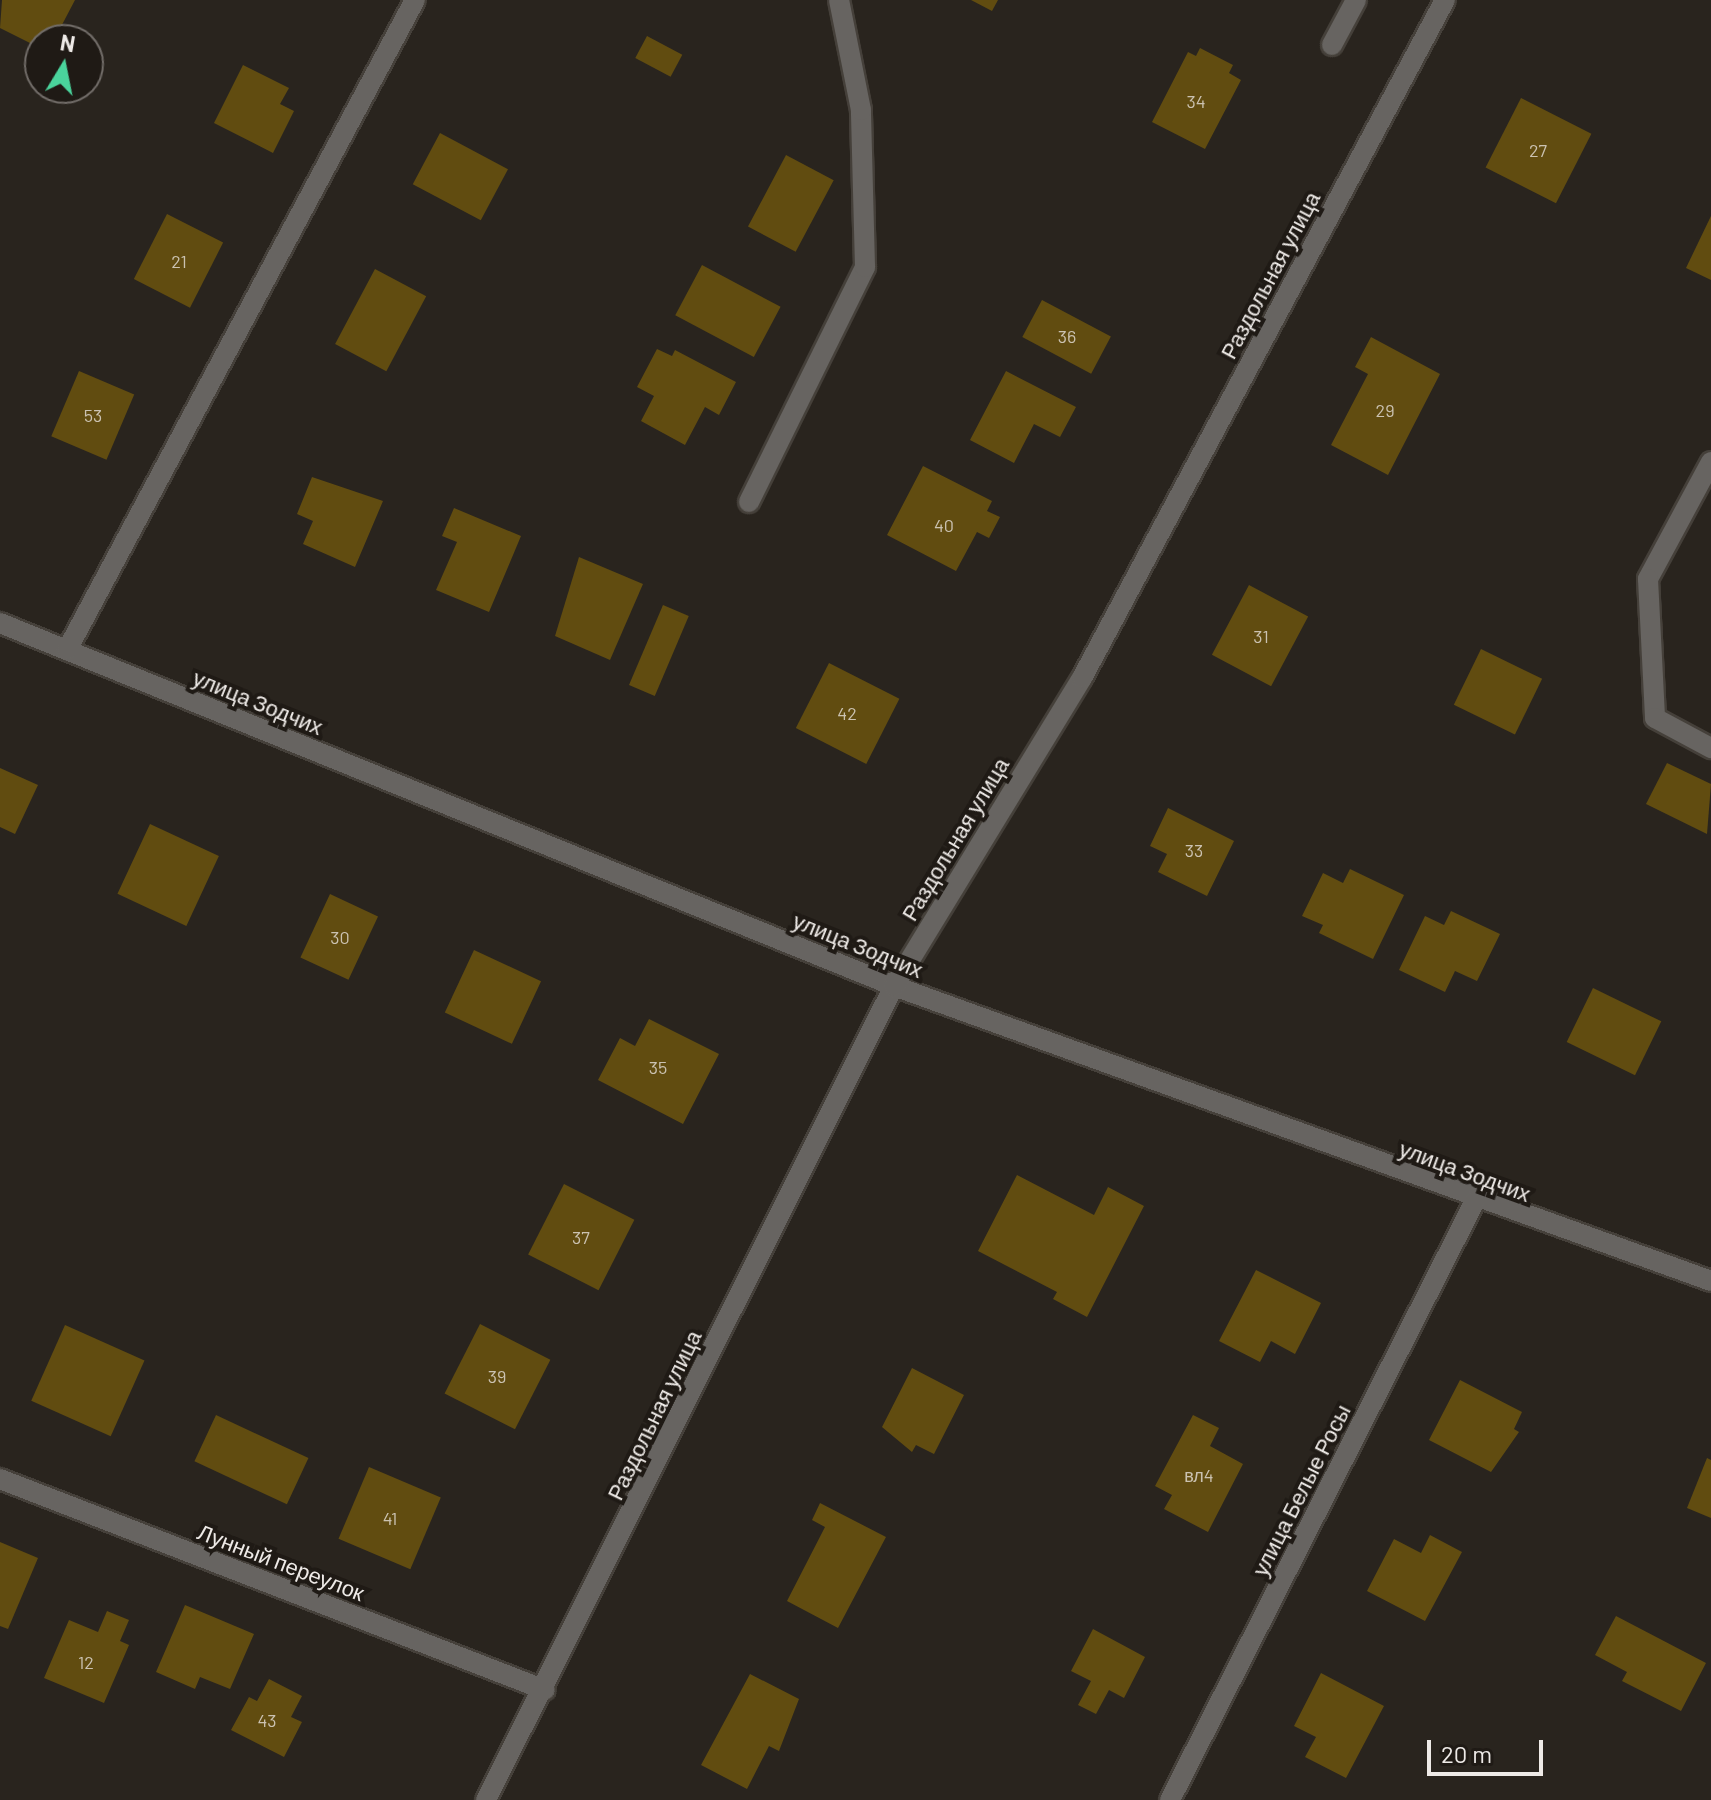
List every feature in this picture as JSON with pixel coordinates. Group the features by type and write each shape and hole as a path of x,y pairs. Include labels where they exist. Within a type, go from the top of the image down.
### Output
{"street":[{"path":"67,650 415,0"},
{"path":"749,502 865,267 861,110 839,0"},
{"path":"1332,45 1356,0"},
{"name":"Раздольная улица","path":"486,1800 545,1690 894,986 1082,678 1445,0"},
{"path":"1711,462 1648,579 1655,718 1711,748"},
{"name":"улица Зодчих","path":"0,623 894,986 1475,1201 1711,1281"},
{"name":"улица Белые Росы","path":"1170,1800 1475,1201"},
{"name":"Лунный переулок","path":"0,1479 545,1690"}],"building":[{"path":"2,0 75,0 62,24 24,24 24,40 0,28"},
{"path":"971,0 998,0 992,11"},
{"path":"647,36 682,55 671,77 635,58"},
{"path":"1200,48 1233,65 1229,73 1241,80 1205,149 1152,122 1188,52 1196,56"},
{"path":"243,65 289,88 280,104 294,111 273,153 214,123"},
{"path":"1521,98 1591,134 1556,203 1486,167"},
{"path":"440,133 508,169 481,220 413,184"},
{"path":"786,155 834,180 796,252 748,227"},
{"path":"167,214 223,243 190,308 134,279"},
{"path":"1711,216 1711,280 1686,268"},
{"path":"702,265 781,307 754,357 675,315"},
{"path":"375,269 426,296 386,371 335,344"},
{"path":"1042,300 1111,337 1091,374 1022,337"},
{"path":"1371,337 1440,374 1388,475 1331,445 1368,374 1355,367"},
{"path":"657,349 672,356 675,350 736,382 719,415 705,407 685,445 641,421 654,396 637,387"},
{"path":"79,371 134,394 106,460 51,436"},
{"path":"1006,371 1076,407 1060,437 1034,424 1014,463 970,440"},
{"path":"923,466 992,501 987,511 1000,517 989,538 977,532 956,571 887,535"},
{"path":"312,477 383,501 355,567 303,544 313,521 297,514"},
{"path":"454,508 521,536 489,612 436,590 457,542 442,536"},
{"path":"579,557 643,584 610,660 555,636"},
{"path":"1249,585 1308,616 1271,686 1212,655"},
{"path":"663,605 689,616 655,696 629,685"},
{"path":"1481,649 1542,679 1515,735 1454,705"},
{"path":"829,663 899,699 866,764 796,728"},
{"path":"1667,763 1711,784 1707,834 1646,804"},
{"path":"0,768 38,785 15,834 0,827"},
{"path":"1168,808 1234,841 1207,896 1158,872 1167,854 1150,846"},
{"path":"150,824 219,856 186,926 117,894"},
{"path":"1350,869 1404,895 1373,959 1319,933 1323,925 1302,916 1323,873 1343,883"},
{"path":"330,894 378,916 348,980 300,957"},
{"path":"1451,911 1500,934 1477,981 1455,971 1445,992 1399,970 1425,916 1444,925"},
{"path":"474,950 541,981 512,1044 445,1013"},
{"path":"1593,988 1661,1021 1635,1075 1567,1042"},
{"path":"649,1019 719,1054 683,1124 598,1080 620,1038 635,1046"},
{"path":"1017,1175 1094,1215 1108,1187 1144,1206 1087,1317 1053,1299 1057,1292 978,1251"},
{"path":"564,1184 634,1220 599,1290 528,1254"},
{"path":"1256,1270 1321,1303 1295,1354 1271,1341 1260,1362 1219,1341"},
{"path":"480,1324 550,1360 515,1429 445,1393"},
{"path":"65,1325 144,1360 111,1436 31,1401"},
{"path":"912,1368 964,1395 934,1454 916,1445 912,1452 882,1427"},
{"path":"1460,1380 1522,1412 1514,1429 1519,1432 1491,1472 1429,1440"},
{"path":"216,1415 308,1458 287,1504 194,1461"},
{"path":"1193,1415 1219,1428 1210,1446 1243,1464 1208,1532 1164,1509 1172,1495 1155,1486"},
{"path":"1707,1458 1711,1460 1711,1518 1687,1508"},
{"path":"369,1467 441,1497 410,1569 339,1539"},
{"path":"820,1503 886,1537 838,1628 787,1601 825,1527 812,1520"},
{"path":"1430,1535 1462,1552 1425,1621 1367,1591 1394,1539 1421,1553"},
{"path":"0,1542 38,1558 8,1629 0,1626"},
{"path":"185,1605 254,1634 230,1689 200,1677 195,1689 156,1672"},
{"path":"107,1611 129,1620 120,1641 129,1645 104,1703 44,1678 69,1620 98,1632"},
{"path":"1616,1616 1706,1663 1681,1711 1622,1681 1627,1672 1595,1655"},
{"path":"1093,1629 1145,1657 1124,1698 1109,1690 1096,1714 1078,1705 1091,1681 1071,1671"},
{"path":"1321,1673 1384,1706 1346,1778 1305,1757 1316,1737 1294,1726"},
{"path":"750,1674 799,1699 779,1751 769,1746 747,1789 701,1765"},
{"path":"269,1679 302,1696 291,1717 302,1722 284,1757 231,1730 249,1697 257,1701"}]}
